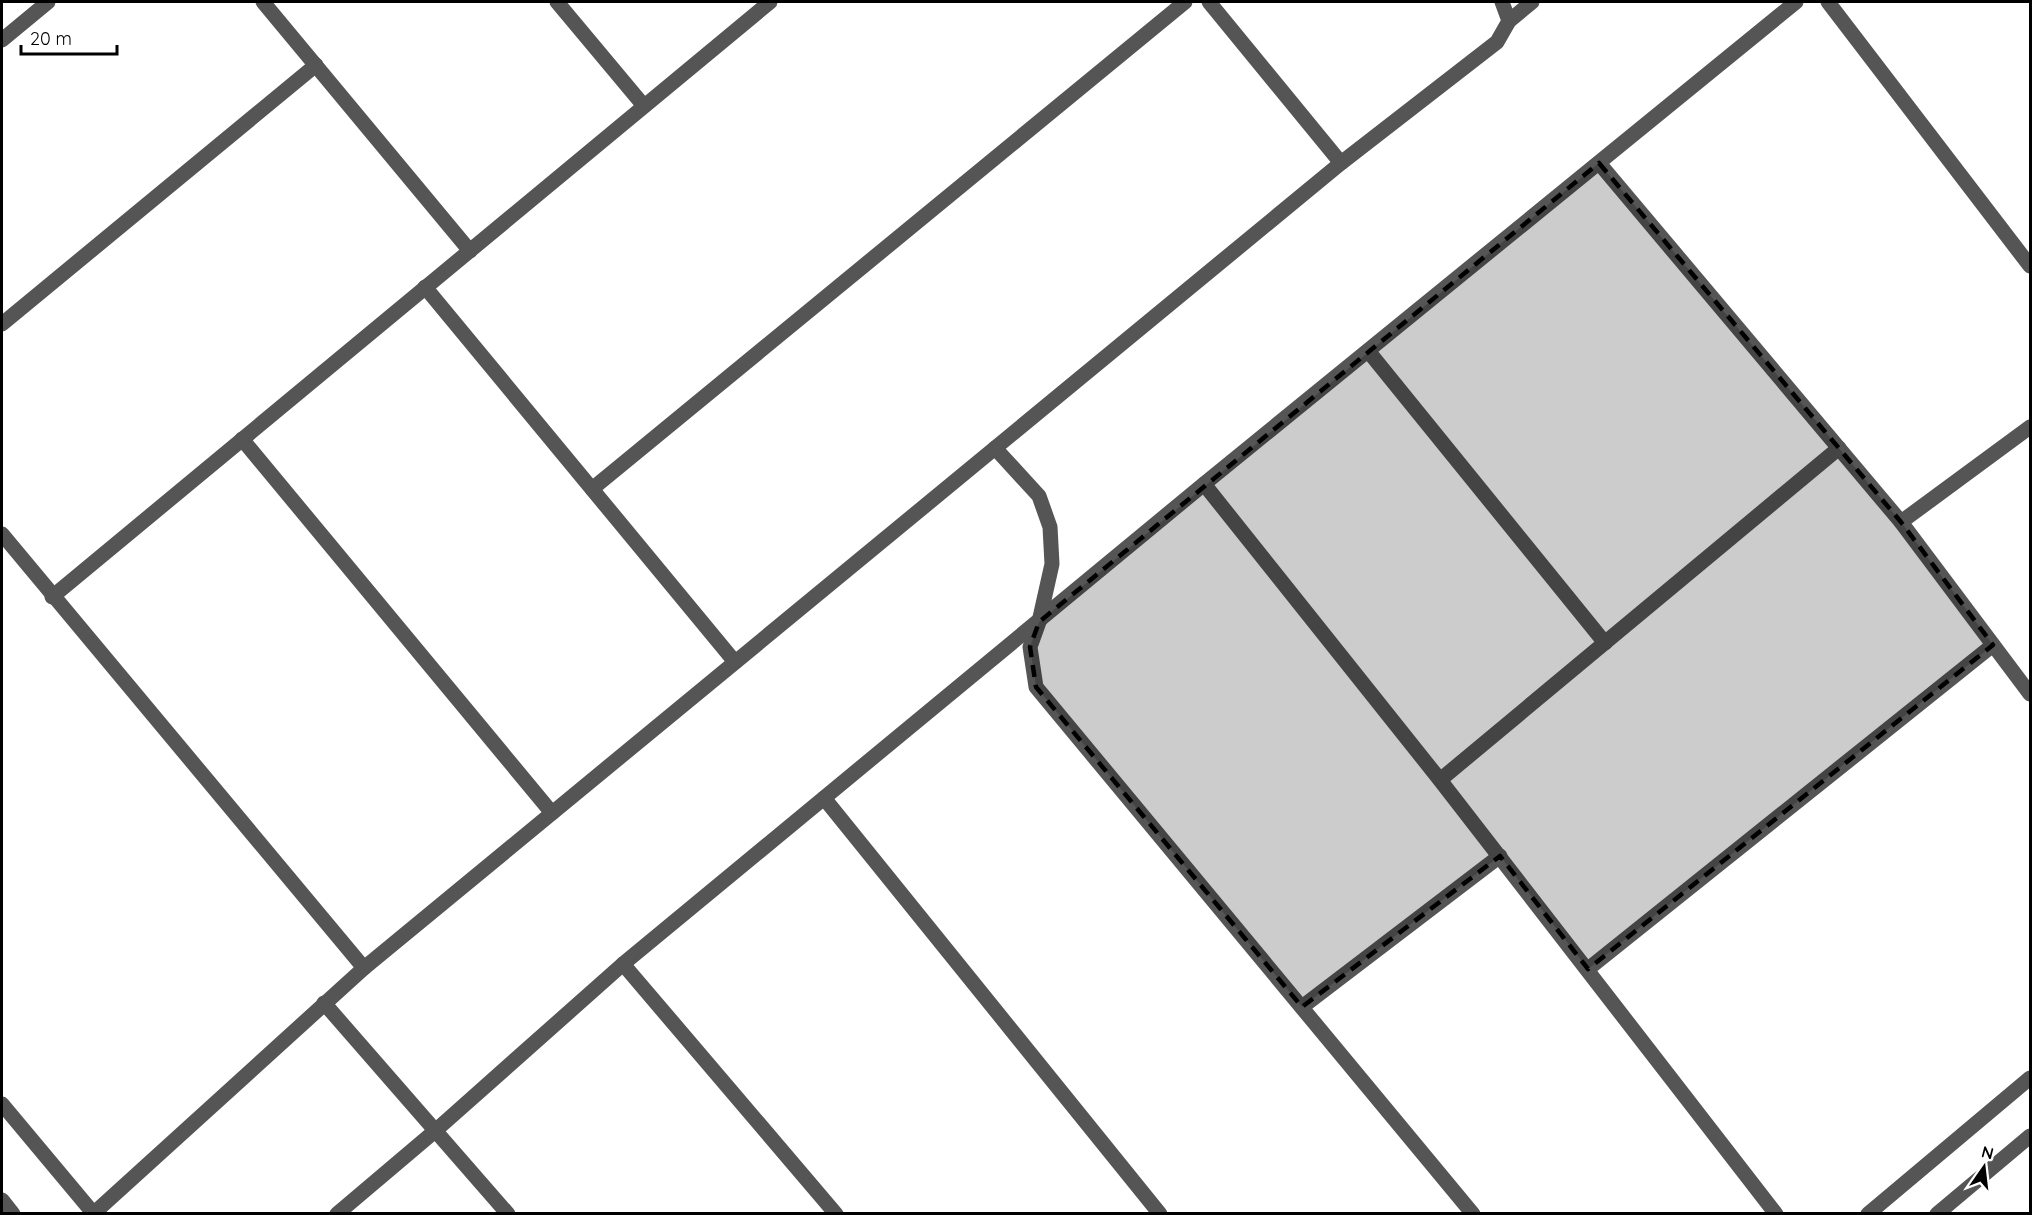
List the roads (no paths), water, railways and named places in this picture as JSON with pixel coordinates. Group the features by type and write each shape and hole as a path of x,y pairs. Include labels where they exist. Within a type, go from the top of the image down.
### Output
{"street":[{"path":"2,40 48,2"},
{"path":"262,2 470,250"},
{"path":"556,2 644,106"},
{"path":"52,597 770,2"},
{"path":"592,489 1185,2"},
{"path":"1209,2 1341,162"},
{"path":"1502,2 1509,21"},
{"path":"2,1104 94,1213 364,968 1341,162 1497,42 1509,21 1532,2"},
{"path":"337,1214 435,1131 623,964 1204,484 1369,352 1796,2"},
{"path":"1828,2 2031,266"},
{"path":"2,324 316,65"},
{"path":"1599,163 1901,522 2031,694"},
{"path":"425,288 735,662"},
{"path":"1369,352 1605,643"},
{"path":"1901,522 2031,427"},
{"path":"242,439 552,813"},
{"path":"995,448 1039,496 1050,527 1052,564 1039,622 1030,647 1036,687 1302,1007 1467,1212"},
{"path":"1440,780 1839,448"},
{"path":"1204,484 1500,856 1776,1214"},
{"path":"2,534 52,597 364,968"},
{"path":"1588,969 1993,645"},
{"path":"825,798 1160,1214"},
{"path":"1302,1007 1500,856"},
{"path":"623,964 836,1214"},
{"path":"324,1003 508,1214"},
{"path":"1868,1214 2031,1078"},
{"path":"1937,1214 2031,1136"},
{"path":"2,1200 13,1214"}]}
